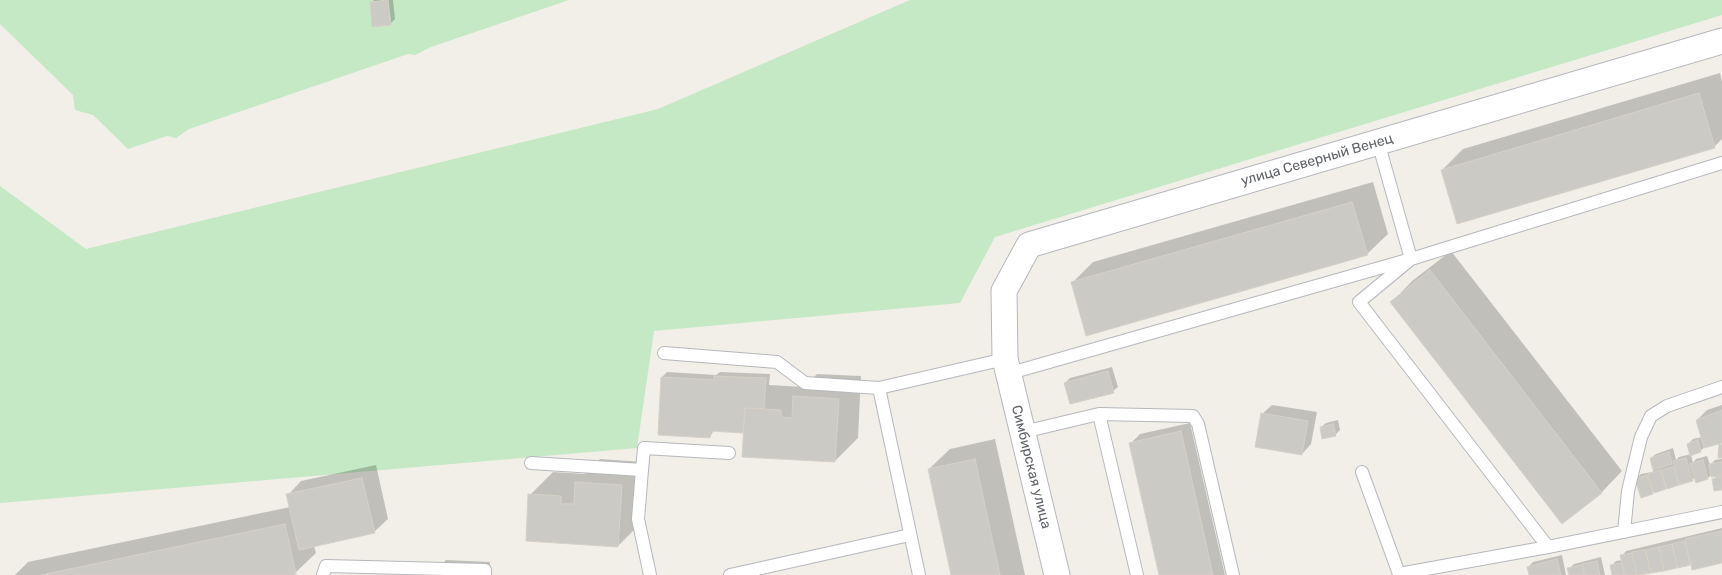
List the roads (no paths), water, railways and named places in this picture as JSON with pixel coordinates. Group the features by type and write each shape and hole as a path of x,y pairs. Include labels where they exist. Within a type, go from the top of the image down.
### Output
{"street":[{"name":"улица Северный Венец","path":"1006,367 1004,291 1029,245 1722,41"},
{"name":"Симбирская улица","path":"1006,367 1057,575"}],"lane":[{"path":"1378,142 1412,258"},
{"path":"664,353 777,362 805,383 879,388 1006,367 1412,258 1722,163"},
{"path":"1412,258 1359,302 1548,547"},
{"path":"1624,532 1628,491 1642,437 1650,416 1667,406 1722,387"},
{"path":"879,388 918,575"},
{"path":"1023,432 1099,414 1193,416 1198,424 1233,575"},
{"path":"1099,414 1137,575"},
{"path":"650,575 638,519 644,448 729,454"},
{"path":"531,463 642,470"},
{"path":"1362,472 1399,574 1548,547 1722,512"},
{"path":"730,575 910,535"},
{"path":"323,575 326,566 485,570 484,575"}]}
